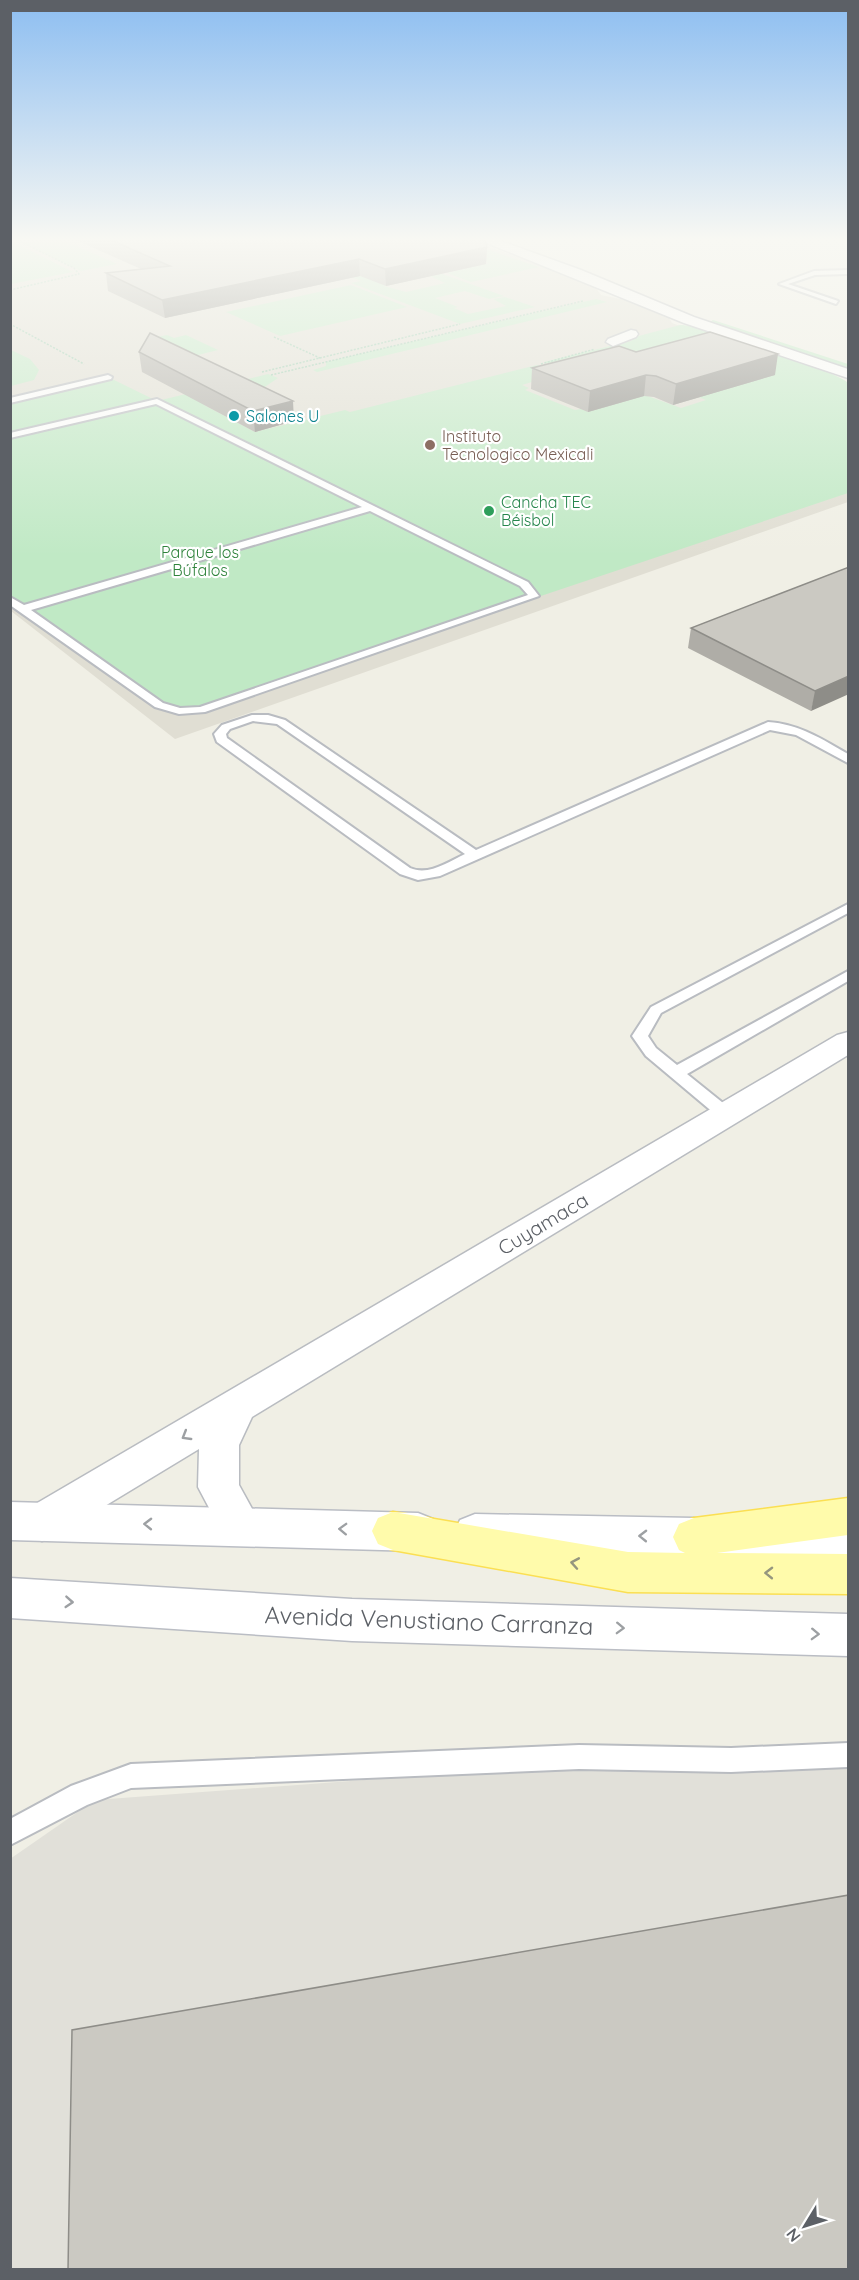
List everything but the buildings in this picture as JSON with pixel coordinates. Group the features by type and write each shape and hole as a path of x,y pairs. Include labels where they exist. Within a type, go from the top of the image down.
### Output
{"main road":[{"path":"694,1538 849,1517"},
{"path":"393,1531 628,1572 849,1574"}],"street":[{"path":"758,343 849,374"},
{"path":"797,343 849,360"},
{"name":"Cuyamaca","path":"26,1521 237,1407 849,1042"},
{"path":"237,1407 219,1445 219,1487 240,1525"},
{"path":"26,1521 240,1525 849,1544"},
{"name":"Avenida Venustiano Carranza","path":"10,1599 352,1620 849,1635"}],"lane":[{"path":"10,401 108,377"},
{"path":"10,436 157,401 524,584 534,596 201,710 179,711 159,705 10,600"},
{"path":"23,609 369,508"},
{"path":"475,855 280,722 268,718 252,718 226,727 220,734 221,739 405,871 418,876 435,873 768,726 783,726 796,730 849,759"},
{"path":"727,1115 651,1053 640,1036 656,1010 849,908"},
{"path":"676,1073 849,975"},
{"path":"10,1833 80,1795 131,1776 579,1757 731,1760 849,1755"}],"path":[{"path":"288,343 321,358"},
{"path":"262,372 381,343"},
{"path":"271,375 404,343"},
{"path":"541,364 597,349"}],"shaded area":[{"name":"Parque los Búfalos","path":"10,343 726,343 848,389 848,502 175,739 11,611"},
{"path":"848,1744 848,2269 11,2269 10,1859 95,1800"}],"green space":[{"path":"156,343 204,343 218,350 186,358"},
{"path":"406,343 435,343 317,372 313,370 326,366 326,362"},
{"name":"Parque los Búfalos","path":"621,343 750,343 816,367 847,382 848,385 848,493 201,710 168,709 11,600 11,436 111,411 11,433 10,401 108,377 157,401 268,374 278,378 247,399 242,396 204,405 255,432 345,410 350,412 537,365 561,373 522,385 529,388 525,390 575,410 581,409 589,412 614,384 681,408 706,400 665,384 577,375 544,362"},
{"path":"767,343 785,343 848,364 848,371"},
{"path":"11,350 30,359 39,370 34,380 11,386"}],"place":[{"name":"Salones U","path":"234,416"},
{"name":"Instituto Tecnologico Mexicali","path":"430,445"},
{"name":"Cancha TEC Béisbol","path":"489,511"}]}
